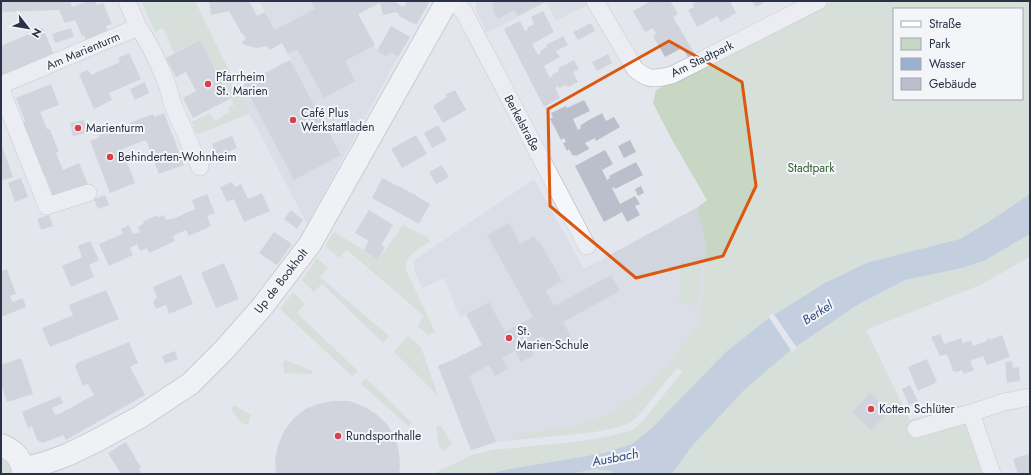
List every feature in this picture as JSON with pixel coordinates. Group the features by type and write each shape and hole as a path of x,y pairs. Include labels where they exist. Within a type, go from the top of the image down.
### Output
{"street":[{"path":"127,1 170,93 172,103 200,167"},
{"name":"Up de Bookholt","path":"23,472 67,455 140,417 190,384 225,349 262,307 310,244 447,1"},
{"name":"Berkelstraße","path":"455,1 465,14 586,246"},
{"name":"Am Stadtpark","path":"595,1 635,69 645,77 658,78 672,75 818,1"},
{"name":"Am Marienturm","path":"1,85 138,27"},
{"path":"1,90 47,206 88,193"},
{"path":"916,429 1004,402 1030,397"},
{"path":"971,413 992,474"},
{"path":"1,445 15,453 21,460 23,472"}],"highlighted area":[{"path":"669,41 742,82 756,186 723,256 636,278 550,206 548,109"}],"shaded area":[{"path":"259,1 351,1 377,51 387,57 390,52 398,57 307,224 236,88 291,59"},
{"path":"476,1 585,1 587,5 556,21 546,2 487,33 477,13"},
{"path":"534,179 584,269 698,207 706,246 700,322 645,400 582,433 496,442 471,450 438,366 482,345 466,314 460,318 444,278 422,288 414,269 414,262 416,259"}],"green space":[{"path":"142,1 195,1 250,113 199,134 195,132 192,122 210,113 215,121 230,112 228,108 234,105 200,40 174,53 163,28 155,32"},
{"name":"Stadtpark","path":"832,1 1030,1 1030,194 960,239 869,262 855,307 905,280 958,269 984,261 1030,234 1030,257 980,285 866,330 910,420 961,406 984,474 672,474 692,446 654,426 632,444 604,453 509,469 489,474 434,474 472,455 492,450 582,441 632,430 642,422 682,372 678,368 638,415 632,421 623,425 594,432 514,439 517,435 576,426 614,412 653,380 673,358 700,322 706,246 698,207 707,200 671,138 653,103 656,90"},
{"path":"403,225 427,237 430,242 413,253 407,260 406,265 406,270 435,332 428,335 417,326 424,316 347,250 339,258 325,246 334,232 378,260"},
{"path":"317,258 328,268 320,277 389,336 383,343 322,284 314,292 302,280"},
{"path":"681,263 701,264 699,305 679,304"},
{"path":"293,292 305,304 297,313 358,371 352,376 280,309"},
{"path":"408,336 421,347 438,396 394,352"},
{"path":"285,360 313,371 312,374 284,373 283,363"},
{"path":"366,378 412,423 408,426 361,384"},
{"path":"234,405 251,415 248,425 241,423 231,409"},
{"path":"441,426 452,444 444,451 439,446 436,427"},
{"path":"1,460 8,464 11,474 1,474"},
{"path":"596,469 611,471 617,474 570,474"}],"water":[{"path":"1030,194 1030,234 984,261 958,269 905,280 854,307 791,350 745,389 692,446 672,474 617,474 611,471 596,469 570,474 489,474 509,469 604,453 632,444 654,426 726,352 769,318 825,283 869,262 960,239"}],"pier":[{"path":"773,313 797,348 792,352 768,316"}],"building":[{"path":"1,1 75,1 70,3 73,7 87,1 95,1 97,5 103,3 112,24 106,26 109,33 87,43 75,20 65,23 59,10 3,12"},
{"path":"209,1 249,1 257,16 265,12 275,30 315,9 310,1 393,1 404,7 407,1 430,1 416,25 399,16 396,12 383,15 380,3 358,14 375,45 345,61 355,81 324,98 297,49 288,54 282,43 270,50 267,46 256,48 245,45 242,43 246,38 242,34 229,11 211,15"},
{"path":"494,1 547,1 518,16 514,10 498,19 492,7"},
{"path":"651,1 670,1 678,14 673,17 695,54 688,57 682,48 665,57 653,36 656,34 653,28 645,32 633,11"},
{"path":"697,1 730,1 736,13 721,22 717,16 697,27 688,10 694,7 692,4"},
{"path":"752,1 767,1 756,7"},
{"path":"543,11 554,32 532,44 538,55 541,53 540,51 547,47 546,45 563,36 568,45 556,51 560,57 544,66 550,78 559,71 558,68 574,60 579,69 573,72 578,82 568,87 566,85 555,88 560,98 544,107 504,29 520,21 525,31 528,30 527,28 534,24 531,17"},
{"path":"591,23 595,31 578,40 573,32"},
{"path":"391,26 410,37 398,57 390,52 387,57 377,51"},
{"path":"43,28 54,55 1,77 1,46"},
{"path":"71,28 74,37 55,43 52,34"},
{"name":"Pfarrheim St. Marien","path":"200,40 230,99 193,118 183,98 196,91 186,72 176,77 166,58"},
{"path":"129,53 141,79 109,93 112,100 94,109 79,74 88,70 91,75 120,62 118,58"},
{"path":"608,54 612,63 597,71 592,62"},
{"name":"Café Plus Werkstattladen","path":"290,60 341,155 294,180 244,85"},
{"path":"145,82 149,93 135,100 130,89"},
{"path":"51,84 59,105 40,112 47,129 50,129 59,152 56,153 63,170 79,163 88,184 53,197 45,175 42,176 21,122 25,121 16,98"},
{"path":"455,90 466,110 443,123 433,106 447,97 445,95"},
{"path":"584,100 590,111 573,119 578,130 581,128 580,126 587,121 602,113 606,121 614,117 620,127 596,141 595,138 585,143 589,149 576,156 573,156 569,149 567,151 563,143 566,142 564,138 561,140 550,119 553,117 551,113 566,106 567,108"},
{"name":"Behinderten-Wohnheim","path":"164,113 184,165 159,174 146,140 122,149 135,183 110,193 90,141 100,137 99,135 153,114 154,117"},
{"name":"Marienturm","path":"84,120 87,133 73,136 70,123"},
{"path":"438,125 447,140 432,148 424,133"},
{"path":"416,135 427,154 402,168 391,149"},
{"path":"232,136 237,148 217,156 212,144"},
{"path":"630,140 636,152 624,158 618,146"},
{"path":"1,143 13,177 1,181"},
{"path":"605,150 613,164 602,170 607,180 610,178 609,176 636,162 643,175 615,189 614,187 612,188 620,204 635,196 640,204 635,206 640,215 627,222 622,212 604,222 575,166"},
{"path":"442,165 449,177 436,184 429,172"},
{"path":"21,178 28,197 15,202 8,183"},
{"path":"382,178 416,195 430,204 419,224 372,198"},
{"path":"232,182 235,187 241,184 248,199 262,193 270,211 244,222 234,199 227,202 220,187"},
{"path":"641,186 644,193 638,196 635,189"},
{"path":"207,194 215,213 207,216 211,226 189,236 186,230 173,236 175,241 149,253 147,248 140,251 137,244 130,248 133,255 109,266 99,244 123,234 121,229 129,225 133,234 140,232 138,227 143,224 144,221 155,216 159,217 164,215 166,220 173,219 195,209 192,200"},
{"path":"105,195 109,205 98,209 94,199"},
{"path":"291,210 303,220 297,229 284,219"},
{"path":"369,210 393,225 381,245 385,247 378,260 364,250 369,241 355,233"},
{"path":"49,215 53,226 41,230 37,219"},
{"name":"St. Marien-Schule","path":"509,223 520,244 534,236 538,243 540,242 562,281 546,290 554,306 611,275 620,291 563,322 573,340 552,351 543,336 528,344 534,355 521,362 515,351 502,358 508,369 495,376 489,365 469,376 496,442 471,450 438,366 482,345 466,314 489,302 505,332 533,317 487,235"},
{"path":"274,232 292,244 277,265 259,253"},
{"path":"90,241 99,260 89,265 94,277 71,287 62,266 82,257 78,246"},
{"path":"224,263 239,299 216,308 201,273"},
{"path":"7,269 16,294 10,296 12,302 23,298 26,307 1,317 1,271"},
{"path":"181,275 193,304 169,314 166,305 156,309 153,302 157,297 153,287"},
{"path":"106,290 119,319 50,347 42,328 73,315 69,305"},
{"path":"940,334 944,344 961,338 963,343 971,340 973,346 987,341 986,340 990,338 990,340 1002,335 1010,357 987,365 983,356 970,361 974,370 964,374 962,370 957,372 953,371 947,354 940,356 931,337"},
{"path":"129,342 138,363 130,367 145,395 66,440 63,435 43,443 37,440 32,426 28,428 22,412 60,396 63,403 52,408 55,415 94,395 88,384 83,386 75,366 77,363"},
{"path":"175,351 178,359 165,364 162,356"},
{"path":"21,358 33,394 7,402 1,384 1,365"},
{"path":"927,359 937,382 918,391 908,367"},
{"path":"1012,361 1013,368 1019,367 1020,381 1007,383 1005,362"},
{"path":"910,385 918,401 909,405 902,389"},
{"name":"Kotten Schlüter","path":"870,393 889,412 871,430 852,412"},
{"name":"Rundsporthalle","path":"333,401 349,401 363,406 376,414 387,424 395,437 399,452 399,474 276,474 275,460 278,445 284,431 293,419 305,409 318,404"},
{"path":"126,442 141,468 139,469 142,474 121,474 108,453"},
{"path":"1028,454 1030,461 1030,474 1018,474 1013,459"}],"place":[{"name":"Pfarrheim St. Marien","path":"208,84"},
{"name":"Café Plus Werkstattladen","path":"293,120"},
{"name":"Marienturm","path":"78,128"},
{"name":"Behinderten-Wohnheim","path":"110,157"},
{"name":"St. Marien-Schule","path":"509,338"},
{"name":"Kotten Schlüter","path":"871,409"},
{"name":"Rundsporthalle","path":"338,436"}],"water label":[{"name":"Berkel","path":"817,312"},
{"name":"Ausbach","path":"615,457"}]}
